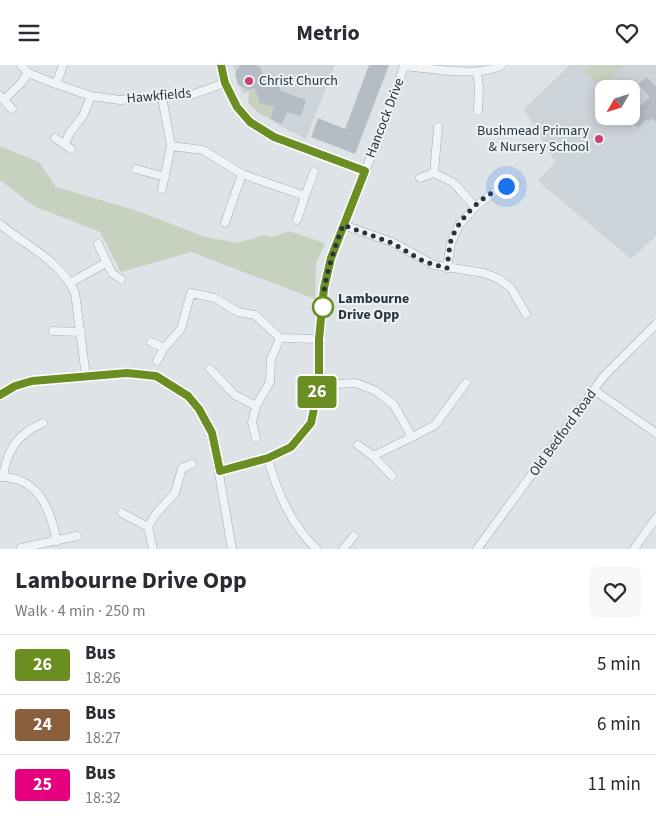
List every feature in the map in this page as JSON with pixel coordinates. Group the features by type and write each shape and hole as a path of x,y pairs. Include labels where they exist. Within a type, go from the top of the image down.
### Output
{"street":[{"name":"Hawkfields","path":"21,65 28,73 56,84 91,96 120,100 194,94 225,83"},
{"path":"56,84 63,65"},
{"name":"Hancock Drive","path":"221,65 225,83 237,107 250,122 274,137 365,171"},
{"path":"404,66 477,72 496,69 502,65"},
{"name":"Hancock Drive","path":"220,471 268,458 291,447 311,423 319,385 319,339 324,288 331,258 395,95 404,66"},
{"path":"477,72 478,111"},
{"path":"12,109 2,98 21,83 28,73"},
{"path":"55,139 68,146 69,134 83,116 91,96"},
{"path":"162,97 171,146 162,189"},
{"path":"434,173 438,127"},
{"path":"171,146 204,150 242,174 305,196"},
{"path":"136,169 165,177"},
{"path":"296,220 314,172"},
{"path":"420,178 434,173 454,183 475,207"},
{"path":"225,223 242,174"},
{"path":"447,268 451,243 459,225 475,207 497,190 516,183"},
{"path":"0,224 60,269 70,283 75,293 86,376"},
{"path":"343,225 392,243 425,262 447,268 484,273 499,279 511,288 526,314"},
{"path":"98,244 112,273 121,279"},
{"path":"70,283 107,262"},
{"path":"157,361 164,348 181,329 191,293 215,298 238,312 255,315 280,338 319,339"},
{"name":"Old Bedford Road","path":"477,549 604,376 656,324"},
{"path":"54,331 81,332"},
{"path":"256,438 252,422 256,406 270,382 271,359 280,338"},
{"path":"152,343 164,348"},
{"path":"210,369 236,395 256,406"},
{"path":"0,395 15,386 32,381 127,373 156,376 188,396 199,409 212,433 232,549"},
{"path":"319,385 356,383 376,391 394,405 412,437"},
{"path":"373,456 435,425 466,383"},
{"path":"594,390 656,433"},
{"path":"43,423 31,428 12,446 2,477 21,481 35,491 45,502 51,516 57,541"},
{"path":"358,445 373,456 392,476"},
{"path":"268,458 273,478 295,522 310,543 317,549"},
{"path":"153,549 148,527 155,515 175,493 182,468 192,464"},
{"path":"122,513 148,527"},
{"path":"634,549 656,518"},
{"path":"21,548 77,536"},
{"path":"343,549 354,536"}],"shaded area":[{"path":"233,65 335,65 306,139 273,122 274,107 260,104 256,89 243,94"},
{"name":"Bushmead Primary & Nursery School","path":"570,65 656,65 656,236 631,259 538,181 555,162 524,109"}],"green space":[{"path":"592,65 624,65 607,80 595,80 595,82 585,71"},
{"path":"256,89 260,104 274,107 270,119 260,114 248,103 249,92"},
{"path":"0,146 39,162 56,187 138,211 205,237 238,243 264,235 272,237 289,231 325,243 316,264 315,299 191,252 121,272 100,232 34,206 0,180"}],"building":[{"path":"240,65 260,67 267,85 277,81 281,91 306,100 301,116 287,112 282,124 270,119 274,107 260,104 255,88 249,90 238,85 235,74"},
{"path":"369,65 389,65 355,154 311,137 318,118 345,129"},
{"path":"647,77 656,87 656,122 651,118 648,121 647,119 638,128 635,125 640,125 640,106 650,97 640,86 640,82"}],"bus line":[{"name":"26","path":"0,395 15,386 32,381 127,373 156,376 188,396 199,409 212,433 220,471 268,458 291,447 311,423 319,385 319,339 324,288 331,258 365,171 274,137 250,122 237,107 225,83 221,65"}],"place":[{"name":"Christ Church","path":"249,81"},
{"name":"Bushmead Primary & Nursery School","path":"599,139"},
{"name":"Lambourne Drive Opp","path":"323,307"}],"route":[{"path":"323,307 324,288 331,258 343,225 398,245 425,262 447,268 451,243 459,225 475,207 497,190 506,186"}]}
